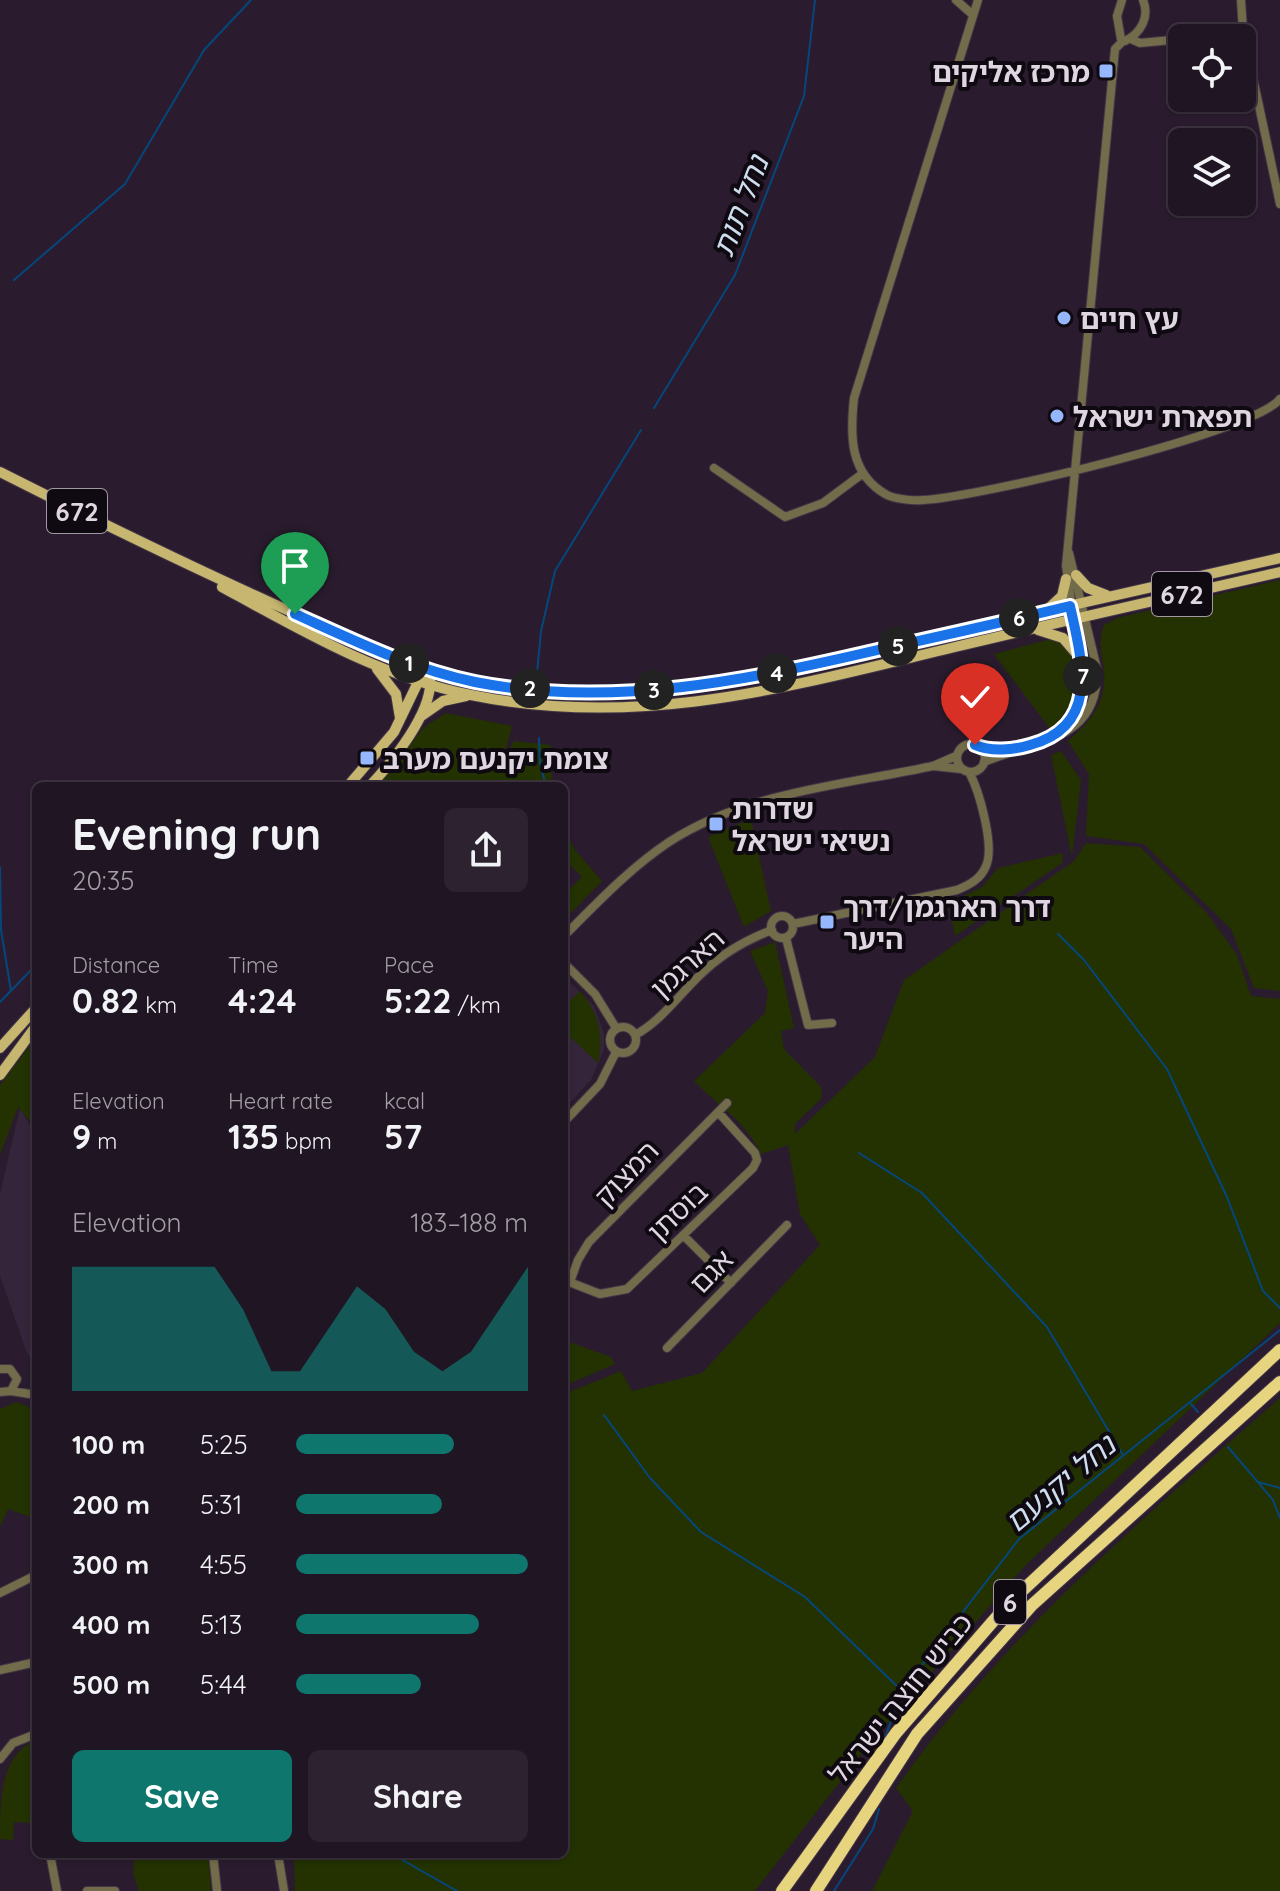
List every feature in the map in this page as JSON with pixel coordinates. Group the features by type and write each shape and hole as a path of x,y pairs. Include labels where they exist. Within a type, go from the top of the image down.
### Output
{"highway":[{"name":"כביש חוצה ישראל","path":"782,1891 896,1733 1008,1604 1280,1350"},
{"name":"כביש חוצה ישראל","path":"816,1891 917,1734 1032,1605 1280,1382"}],"main road":[{"name":"672","path":"0,472 154,549 370,647 475,682 548,690 598,693 693,687 781,673 1280,558"},
{"name":"672","path":"154,549 319,640 369,663 472,696 591,709 697,704 806,684 1280,572"},
{"path":"1045,612 1062,596 1071,577 1094,592 1112,596"},
{"path":"1036,629 1063,638 1081,659"},
{"path":"369,663 391,684 399,702 400,722"},
{"path":"351,782 400,722 417,680 429,669"},
{"path":"373,782 404,745 418,718 431,685 429,669"},
{"path":"418,718 443,701 472,696"},
{"path":"0,1048 32,1012"},
{"path":"0,1075 32,1031"}],"street":[{"path":"956,0 973,15"},
{"path":"978,0 854,398 850,440 862,474 888,496 923,500 1075,471 1231,428 1280,399"},
{"path":"1122,0 1117,16 1127,40"},
{"path":"933,766 965,771 1012,750 1054,738 1079,724 1095,697 1097,669 1079,618 1069,552 1115,49 1146,19 1143,0"},
{"path":"1241,0 1243,24"},
{"path":"1127,40 1140,43 1168,40"},
{"path":"1256,92 1280,204"},
{"path":"714,468 785,517 823,503 862,474"},
{"path":"1054,738 1081,696 1079,618"},
{"path":"568,932 637,866 672,840 740,807 933,766 956,756 966,745 1012,750"},
{"path":"976,785 982,765 980,747"},
{"path":"793,924 957,890 976,880 987,866 989,850 976,785 956,756"},
{"path":"780,916 790,918 793,924 793,931 786,938 779,938 772,930 774,920 780,916"},
{"name":"הארגמן","path":"635,1035 656,1021 718,958 747,939 772,930"},
{"path":"786,938 808,1025 832,1023"},
{"path":"568,967 595,994 616,1028"},
{"path":"616,1028 628,1027 635,1035 635,1044 629,1051 616,1052"},
{"path":"616,1028 609,1042 616,1052"},
{"path":"568,1118 600,1084 616,1052"},
{"name":"המצוק","path":"568,1279 589,1242 727,1103"},
{"name":"בוסתן","path":"568,1281 600,1294 618,1293 635,1282 684,1236 757,1162 755,1153 718,1112"},
{"name":"אגם","path":"667,1348 787,1225"},
{"path":"684,1236 731,1283"},
{"path":"0,1368 10,1369 32,1391"},
{"path":"11,1391 17,1379"},
{"path":"0,1392 32,1394"},
{"path":"0,1593 32,1577"},
{"path":"0,1670 32,1663"},
{"path":"0,1759 13,1743 32,1736"},
{"path":"51,1858 57,1891"},
{"path":"213,1858 217,1891"},
{"path":"279,1858 284,1891"},
{"path":"87,1891 115,1891"}],"shaded area":[{"path":"568,981 594,1006 604,1033 604,1050 591,1080 568,1105"},
{"path":"20,1108 32,1129 32,1360 0,1276 0,1194"}],"green space":[{"path":"1280,580 1280,991 1254,988 1231,929 1144,844 1086,836 1089,774 1068,741 1098,707 1104,687 1100,644 1104,625 1117,618"},
{"path":"1047,640 1063,644 1073,652 1077,664 1074,693 1068,707 1050,729 994,654"},
{"path":"446,713 512,726 504,757 514,741 551,745 552,782 381,782 424,727"},
{"path":"1061,751 1081,780 1072,857 1051,755"},
{"path":"751,819 771,911 744,927 708,837"},
{"path":"568,835 575,850 602,881 568,916 568,891 582,877 568,863"},
{"path":"1086,843 1140,847 1207,913 1237,955 1251,996 1280,999 1280,1323 1024,1567 870,1743 755,1891 295,1891 294,1858 568,1858 568,1392 621,1371 632,1391 702,1373 820,1245 800,1214 788,1145 761,1154 739,1122 694,1081 765,1013 768,991 750,951 775,942 794,1028 781,1031 784,1049 822,1088 821,1099 795,1124 795,1134 875,1057 904,980 1074,861"},
{"path":"1063,853 1062,863 955,936 948,904 982,887 998,868"},
{"path":"580,991 592,1007 598,1024 598,1063 568,1035 568,1002"},
{"path":"32,1043 32,1120 18,1107 0,1155 0,1085"},
{"path":"568,1341 611,1357 615,1364 568,1384"},
{"path":"1280,1398 1280,1891 872,1891 913,1811 896,1788 937,1733 981,1681 1076,1582"},
{"path":"17,1402 32,1408 32,1518 8,1509 0,1527 0,1409"},
{"path":"32,1742 32,1823 14,1822 13,1840 0,1839 4,1780 15,1756"},
{"path":"135,1858 208,1858 211,1891 139,1891 133,1873"}],"waterway":[{"path":"14,280 125,184 204,50 251,0"},
{"name":"נחל תות","path":"654,408 735,275 804,96 815,0"},
{"name":"נחל תות","path":"537,673 541,631 555,571 641,430"},
{"name":"נחל תות","path":"539,738 545,782"},
{"path":"0,867 1,930 11,991"},
{"path":"1058,934 1084,960 1167,1069 1227,1197 1263,1291 1280,1308"},
{"path":"0,1002 32,969"},
{"path":"859,1153 922,1193 1047,1327 1123,1455"},
{"name":"נחל יקנעם","path":"884,1740 902,1691 1019,1539 1280,1330"},
{"path":"1191,1404 1198,1412"},
{"path":"604,1415 650,1478 701,1532 805,1597 902,1691"},
{"path":"1228,1447 1273,1500 1280,1518"},
{"path":"1258,1482 1280,1488"},
{"name":"נחל יקנעם","path":"834,1891 873,1829 879,1809"},
{"path":"399,1858 457,1891"}],"place":[{"name":"מרכז אליקים","path":"1106,71"},
{"name":"עץ חיים","path":"1064,318"},
{"name":"תפארת ישראל","path":"1057,416"},
{"name":"צומת יקנעם מערב","path":"367,758"},
{"name":"שדרות נשיאי ישראל","path":"716,824"},
{"name":"דרך הארגמן/דרך היער","path":"827,922"}],"route":[{"path":"295,614 384,653 475,682 598,693 734,682 1070,606 1083,683 1077,706 1064,728 1051,740 1012,750 975,745"}]}
